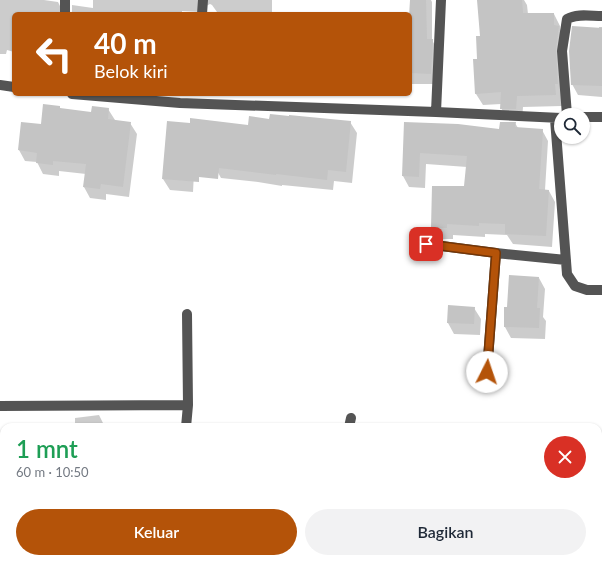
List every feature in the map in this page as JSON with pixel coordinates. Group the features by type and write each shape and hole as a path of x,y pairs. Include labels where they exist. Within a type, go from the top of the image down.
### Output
{"street":[{"path":"64,0 65,12"},
{"path":"202,12 203,0"},
{"path":"436,112 441,0"},
{"path":"566,108 562,51 567,19 576,15 602,16"},
{"path":"0,85 12,87"},
{"path":"96,96 180,103 197,98 554,119"},
{"path":"590,117 602,116"},
{"path":"559,144 567,274 574,286 587,290 602,290"},
{"path":"426,244 566,260"},
{"path":"487,372 496,253"},
{"path":"186,423 188,405 187,314"},
{"path":"0,406 188,405"}],"building":[{"path":"410,0 426,0 427,39 433,39 431,74 412,73 412,12 410,12"},
{"path":"477,0 522,0 523,13 554,13 554,25 559,26 556,50 558,84 555,84 556,95 517,96 516,109 500,109 501,92 475,94 473,59 477,59 476,36 480,36"},
{"path":"572,26 602,28 602,86 571,85 569,51"},
{"path":"43,104 91,112 92,106 109,108 108,119 131,122 123,187 101,184 100,189 83,187 86,164 53,161 53,165 36,163 37,153 18,150 21,122 41,124"},
{"path":"270,114 351,121 346,172 328,170 327,180 219,168 218,179 199,177 199,182 162,179 167,121 190,123 190,118 248,125 249,116 269,119"},
{"path":"404,122 458,124 499,129 500,122 516,122 515,127 543,129 539,189 549,190 546,236 505,234 505,224 479,223 479,226 447,224 447,228 431,228 432,186 464,186 467,156 420,153 419,177 402,176"},
{"path":"509,275 539,277 537,308 540,308 539,328 504,327 504,307 507,307"},
{"path":"448,305 475,307 474,324 447,323"}],"route":[{"path":"426,244 496,253 487,372"}]}
